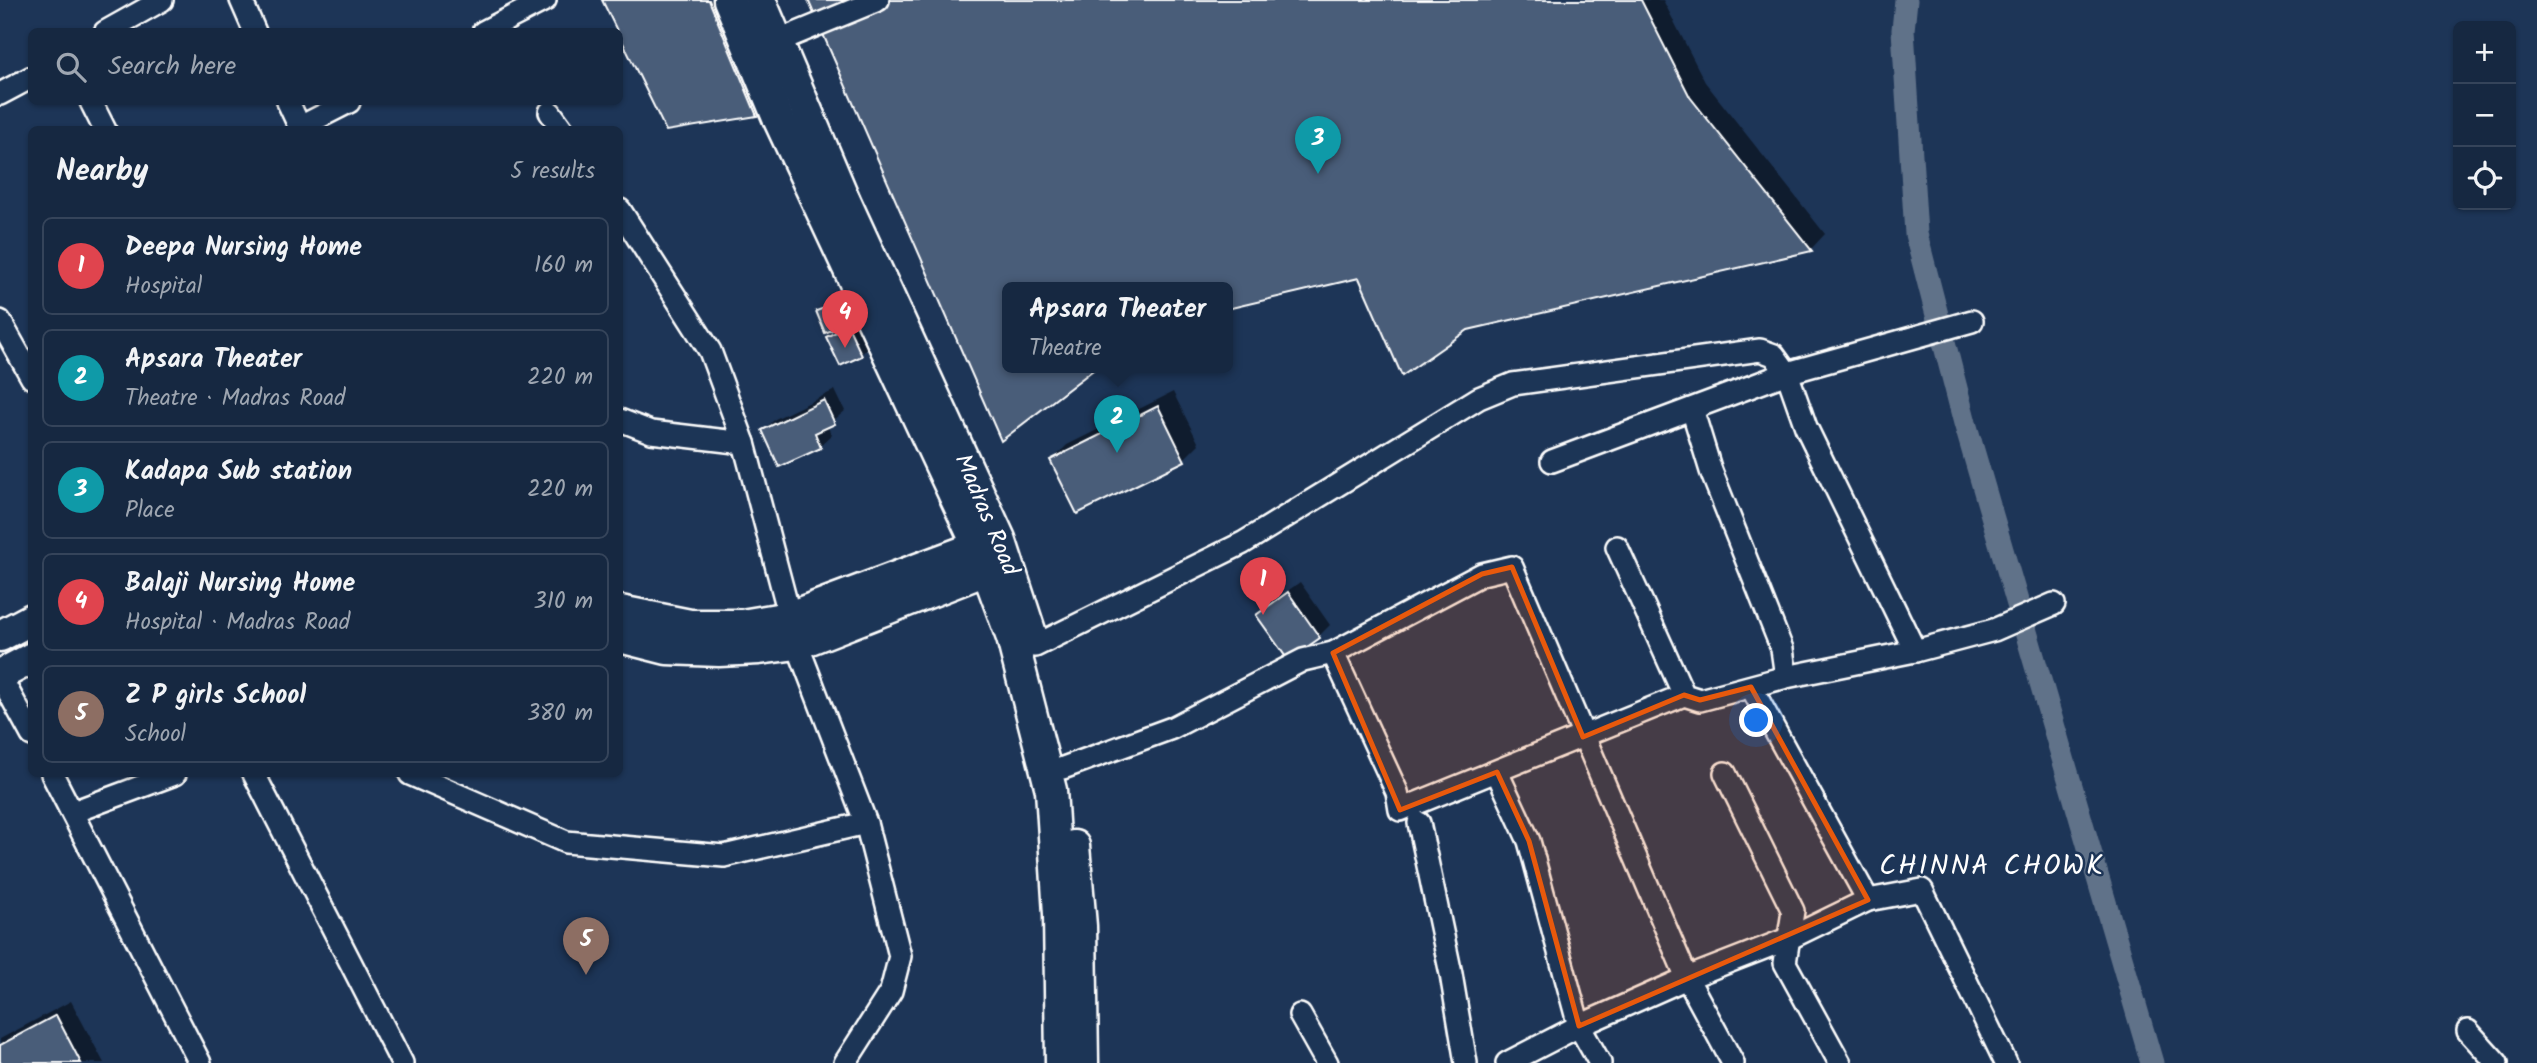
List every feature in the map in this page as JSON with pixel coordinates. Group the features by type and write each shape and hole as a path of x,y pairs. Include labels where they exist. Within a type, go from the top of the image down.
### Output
{"main road":[{"path":"729,0 783,130 993,554 1051,790 1059,914 1061,1063"},
{"name":"Madras Road","path":"760,0 993,554 1035,646 1071,800 1081,926 1083,1063"},
{"path":"623,639 667,649 759,649 793,630 993,554"},
{"path":"623,612 690,625 742,625 793,630"},
{"path":"0,636 28,621"},
{"path":"0,676 28,660"}],"street":[{"path":"112,28 162,0"},
{"path":"240,0 253,28"},
{"path":"491,28 545,0"},
{"path":"778,41 878,0"},
{"path":"0,94 28,79"},
{"path":"92,105 103,126"},
{"path":"289,105 299,126"},
{"path":"304,126 343,105"},
{"path":"623,215 710,351 744,443 793,630 866,822 900,956 891,991 845,1063"},
{"path":"0,321 28,371"},
{"path":"1552,461 1787,373 1972,321"},
{"path":"1035,646 1243,543 1430,426 1479,398 1513,384 1760,350 1774,355 1787,373 1805,427 1914,651"},
{"path":"1692,409 1711,471 1782,649 1786,677"},
{"path":"623,421 651,432 744,443"},
{"path":"1617,547 1684,695"},
{"path":"1063,768 1171,728 1303,660 1333,653 1482,574 1512,567 1687,978 1733,1063"},
{"path":"1333,653 1397,792 1400,810 1684,695 1700,700 1786,677 1914,651 2008,624 2054,604"},
{"path":"0,676 28,728"},
{"path":"1751,687 1868,900"},
{"path":"1497,772 1529,841 1579,1026 1600,1063"},
{"path":"1726,773 1793,911 1785,964 1840,1063"},
{"path":"54,777 200,1063"},
{"path":"73,812 167,777"},
{"path":"256,777 402,1063"},
{"path":"417,777 566,842 724,856 866,822"},
{"path":"1419,823 1451,974 1466,1063"},
{"path":"1507,1063 1579,1026 1687,978 1790,938 1868,900 1922,890 2006,1063"},
{"path":"1300,1015 1327,1063"},
{"path":"2468,1031 2497,1063"}],"highlighted area":[{"path":"1512,567 1583,737 1684,695 1700,700 1751,687 1868,900 1579,1026 1529,841 1497,772 1400,810 1333,653 1482,574"}],"building":[{"path":"602,0 709,0 757,116 666,131 623,43 623,28 616,28"},
{"path":"808,0 1641,0 1690,97 1812,251 1468,330 1402,376 1359,278 1233,308 1233,282 1002,282 1002,373 1089,373 1001,441"},
{"path":"844,301 852,322 825,333 816,311"},
{"path":"848,326 862,356 840,366 826,337"},
{"path":"824,400 835,424 815,433 821,448 779,467 762,430"},
{"path":"1158,406 1185,461 1077,514 1050,460"},
{"path":"1288,592 1320,638 1288,660 1256,615"},
{"path":"56,1015 81,1063 0,1063 0,1045"}],"waterway":[{"path":"1906,0 1903,30 1916,234 1965,423 2152,1063"}],"place":[{"name":"Kadapa Sub station","path":"1318,174"},
{"name":"Balaji Nursing Home","path":"845,348"},
{"name":"Apsara Theater","path":"1117,453"},
{"name":"Deepa Nursing Home","path":"1263,615"},
{"name":"Z P girls School","path":"586,975"}],"district":[{"name":"CHINNA CHOWK","path":"1992,866"}]}
